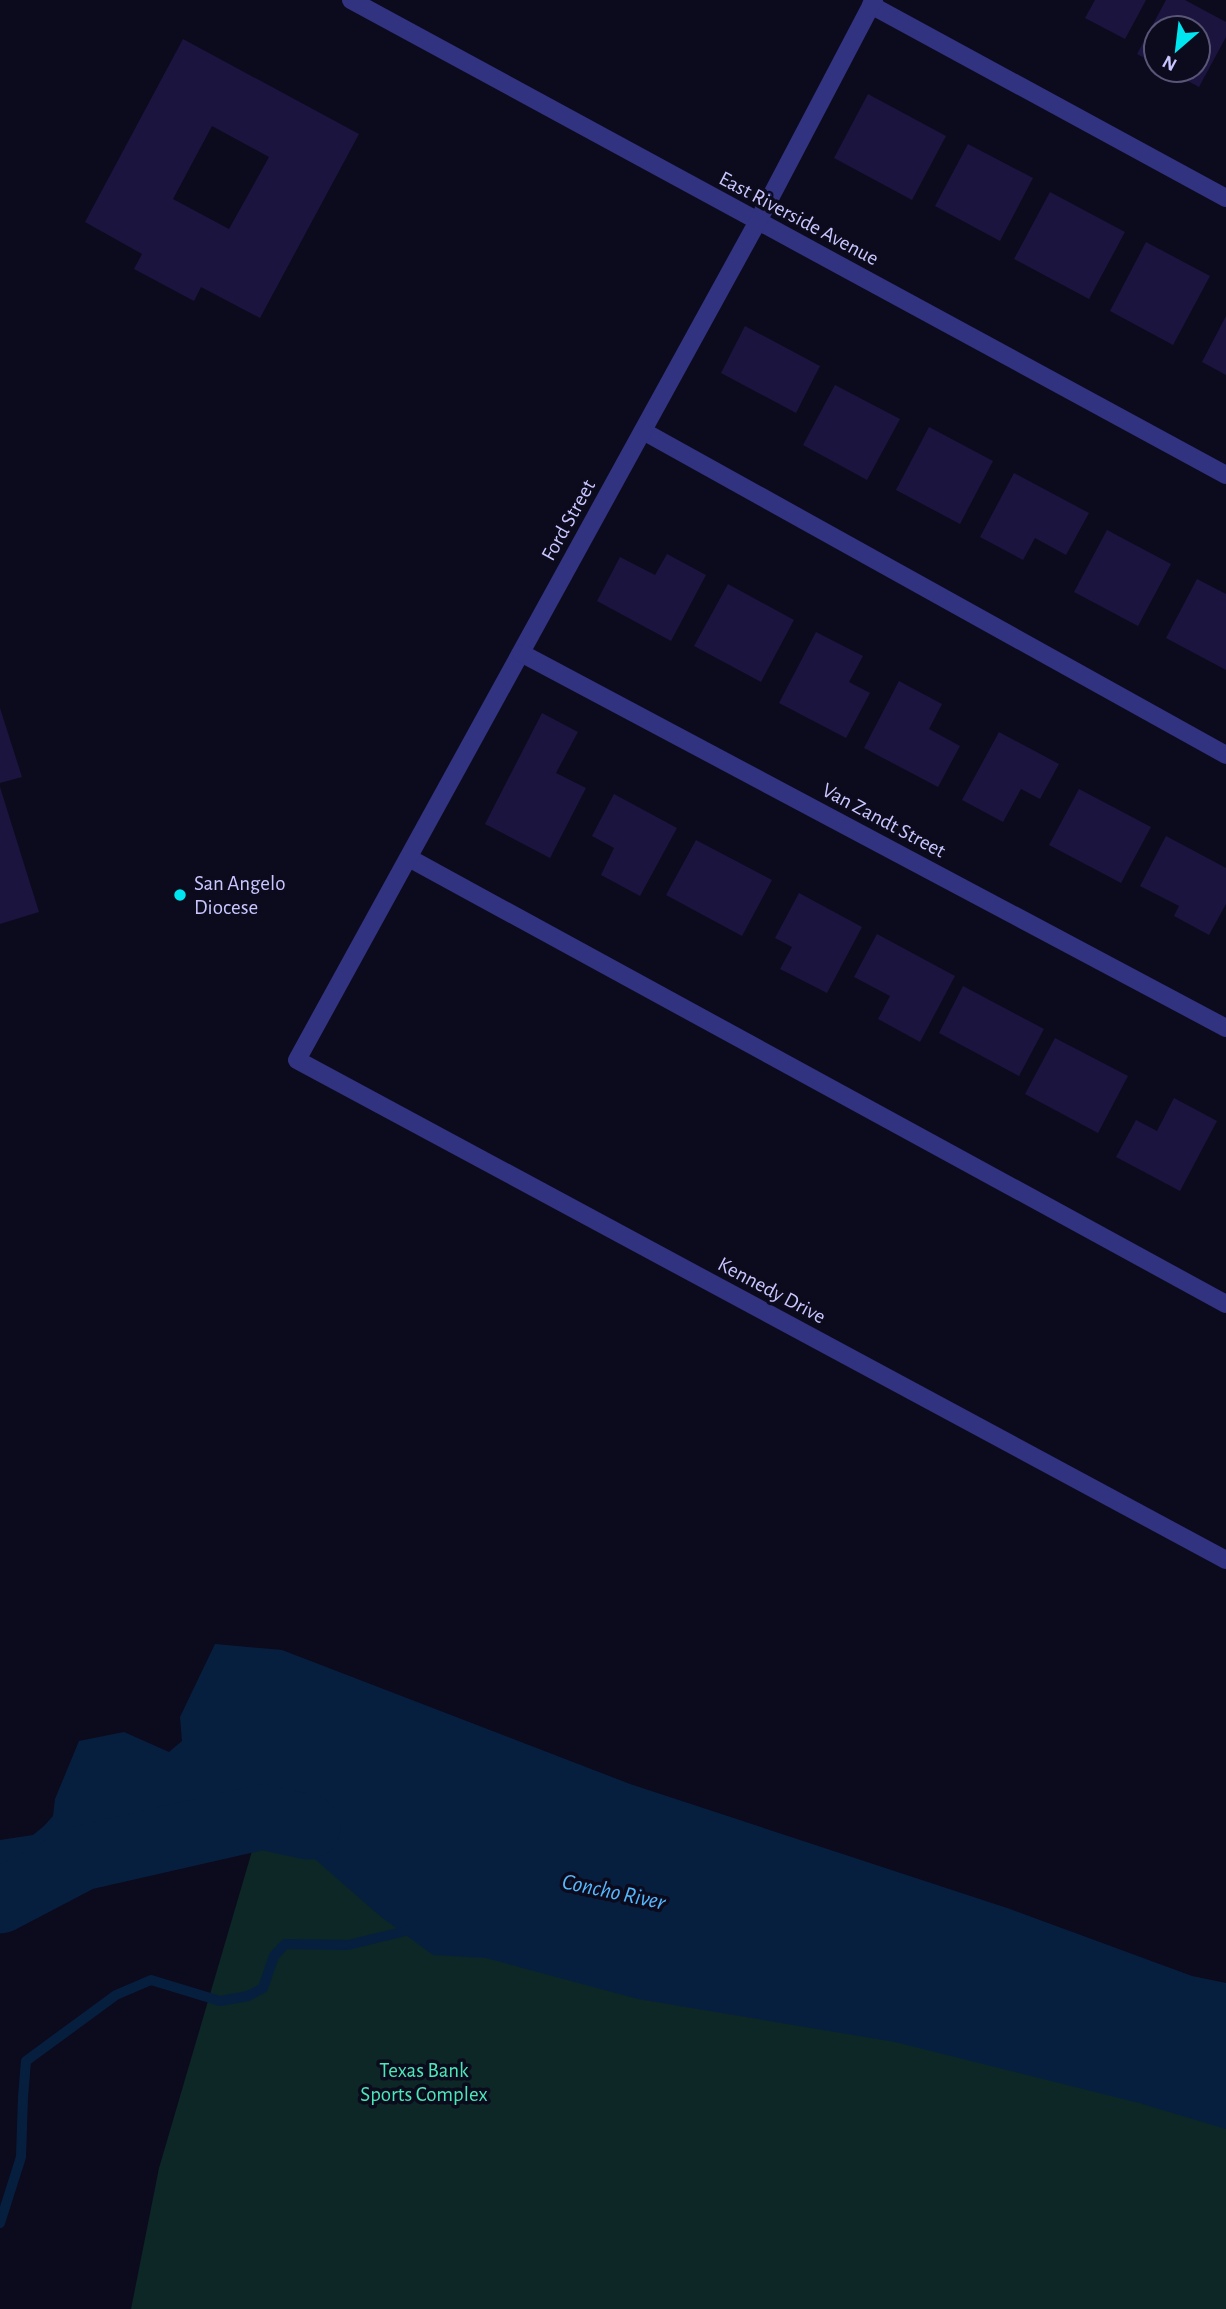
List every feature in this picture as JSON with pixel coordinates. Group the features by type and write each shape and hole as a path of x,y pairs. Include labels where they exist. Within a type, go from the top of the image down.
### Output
{"street":[{"name":"East Riverside Avenue","path":"351,0 1226,475"},
{"name":"Ford Street","path":"297,1060 758,221 872,3"},
{"path":"872,3 1226,198"},
{"path":"643,431 1226,755"},
{"name":"Van Zandt Street","path":"521,653 1226,1028"},
{"path":"409,858 1226,1304"},
{"name":"Kennedy Drive","path":"297,1060 1226,1560"}],"green space":[{"name":"Texas Bank Sports Complex","path":"262,1817 1226,2061 1226,2309 131,2309 159,2168"}],"water":[{"path":"215,1644 282,1650 630,1784 1010,1909 1192,1976 1226,1983 1226,2129 1139,2103 895,2042 638,1999 486,1958 433,1955 380,1916 284,1832 203,1826 49,1880 0,1892 0,1840 33,1835 53,1816 55,1799 79,1741 124,1732 169,1752 182,1741 180,1717"}],"building":[{"path":"1095,0 1146,0 1125,39 1085,18"},
{"path":"1166,0 1185,0 1211,14 1158,14"},
{"path":"1212,14 1226,22 1226,37 1212,63"},
{"path":"183,39 359,134 260,318 201,287 194,301 134,269 142,254 85,222","holes":["212,126 269,157 229,229 173,199"]},
{"path":"868,94 946,136 912,200 834,158"},
{"path":"968,144 1033,178 1000,241 935,206"},
{"path":"1050,192 1125,232 1089,299 1014,259"},
{"path":"1146,242 1210,276 1173,345 1110,311"},
{"path":"1226,316 1226,375 1202,362"},
{"path":"745,326 820,366 796,413 721,373"},
{"path":"835,385 900,419 867,480 803,445"},
{"path":"929,427 993,461 960,524 896,490"},
{"path":"1014,473 1089,513 1066,555 1035,538 1023,560 980,537"},
{"path":"1107,530 1171,564 1138,626 1074,592"},
{"path":"667,554 706,575 671,641 597,601 620,557 655,575"},
{"path":"1197,579 1226,594 1226,670 1166,638"},
{"path":"728,584 794,620 761,682 694,646"},
{"path":"816,632 863,656 849,682 870,693 846,738 779,703"},
{"path":"899,681 942,704 929,729 960,746 938,787 864,748"},
{"path":"0,708 22,777 0,783"},
{"path":"542,713 578,732 556,773 586,788 550,858 485,824"},
{"path":"999,732 1059,764 1040,799 1021,789 1003,822 962,800"},
{"path":"0,787 39,912 0,924"},
{"path":"1079,789 1151,827 1121,883 1049,845"},
{"path":"614,794 677,828 640,896 601,875 614,848 592,836"},
{"path":"1166,836 1226,868 1226,904 1209,935 1174,916 1179,906 1140,886"},
{"path":"696,840 772,880 742,936 666,895"},
{"path":"799,893 862,927 827,993 780,969 792,947 775,938"},
{"path":"877,934 955,976 920,1042 878,1019 890,996 854,977"},
{"path":"963,986 1044,1029 1019,1076 939,1033"},
{"path":"1055,1038 1128,1076 1098,1133 1025,1094"},
{"path":"1174,1098 1217,1121 1180,1191 1116,1157 1136,1120 1157,1131"}],"waterway":[{"name":"Concho River","path":"0,1901 82,1858 262,1817 308,1827"},
{"path":"0,2223 21,2157 26,2061 116,1995 151,1980 220,2001 248,1996 263,1988 274,1956 285,1944 348,1945 414,1929"}],"place":[{"name":"San Angelo Diocese","path":"180,895"}]}
